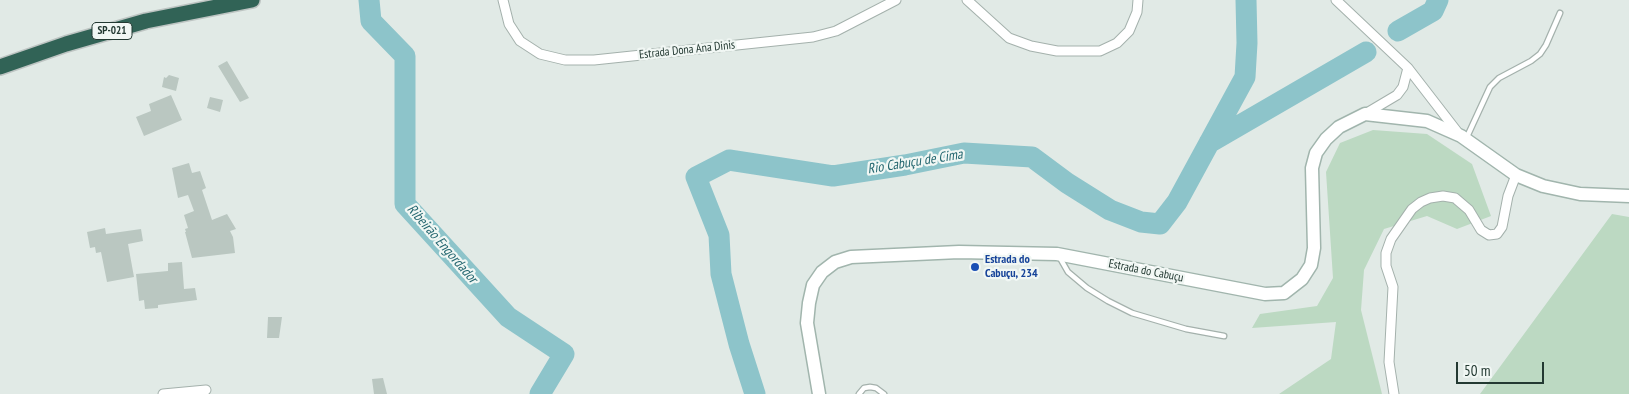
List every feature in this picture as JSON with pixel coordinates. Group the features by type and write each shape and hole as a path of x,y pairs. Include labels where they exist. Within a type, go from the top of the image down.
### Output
{"highway":[{"name":"SP-021","path":"0,67 66,44 146,21 252,0"}],"main road":[{"path":"1365,114 1426,121 1463,137 1516,175 1543,186 1580,194 1629,196"},
{"name":"Estrada do Cabuçu","path":"820,394 807,323 813,285 822,272 835,262 851,257 929,254 1058,254 1265,294 1284,293 1302,279 1311,265 1314,248 1312,168 1316,153 1326,139 1339,127 1365,114"}],"street":[{"name":"Estrada Dona Ana Dinis","path":"503,0 509,24 520,41 540,54 565,60 594,60 813,37 836,31 896,0"},
{"path":"967,0 1009,38 1031,46 1057,51 1100,51 1117,44 1129,31 1137,12 1138,0"},
{"path":"1336,0 1408,68 1463,137"},
{"path":"1365,114 1397,95 1403,87 1408,68"},
{"path":"1394,394 1389,362 1392,287 1386,266 1386,253 1391,239 1412,209 1430,198 1443,196 1455,198 1469,210 1481,230 1489,235 1497,234 1502,227 1508,196 1516,175"},
{"path":"163,394 206,390"}],"lane":[{"path":"1463,137 1490,87 1499,78 1540,54 1560,13"},
{"path":"1058,254 1068,272 1087,288 1132,313 1186,329 1224,336"},
{"path":"859,394 864,388 870,387 876,388 884,394"}],"green space":[{"path":"1373,130 1427,134 1472,164 1491,216 1457,229 1427,216 1384,229 1364,270 1361,310 1382,394 1279,394 1331,359 1336,322 1252,328 1260,314 1317,306 1333,278 1326,172 1340,143"},
{"path":"1612,214 1629,217 1629,394 1480,394"}],"building":[{"path":"227,61 249,98 240,102 218,66"},
{"path":"169,75 179,78 176,91 162,87 164,77 166,78"},
{"path":"171,95 182,120 144,136 136,117 151,111 149,104"},
{"path":"210,97 223,100 220,112 207,108"},
{"path":"189,163 192,173 200,171 206,188 202,190 212,220 227,214 236,229 230,231 233,237 235,253 192,258 185,232 185,229 188,228 184,215 194,211 188,195 178,198 172,168"},
{"path":"105,228 106,234 141,229 143,241 128,244 134,277 107,282 101,252 96,253 95,247 90,248 87,232"},
{"path":"182,262 184,289 195,288 197,300 158,305 158,308 145,309 144,300 139,301 136,274 168,271 168,263"},
{"path":"268,317 282,317 279,338 267,338"},
{"path":"383,378 387,394 374,394 372,379"}],"waterway":[{"name":"Ribeirão Engordador","path":"369,0 371,21 405,56 405,204 508,317 564,354 540,394"},
{"name":"Rio Cabuçu de Cima","path":"755,394 739,344 721,274 719,235 696,177 729,160 833,176 905,165 964,153 1032,157 1067,183 1110,210 1141,222 1160,224 1177,202 1245,77 1247,43 1246,0"},
{"path":"1398,31 1433,11 1438,0"},
{"path":"1209,143 1366,52"}],"place":[{"name":"Estrada do Cabuçu, 234","path":"975,267"}]}
